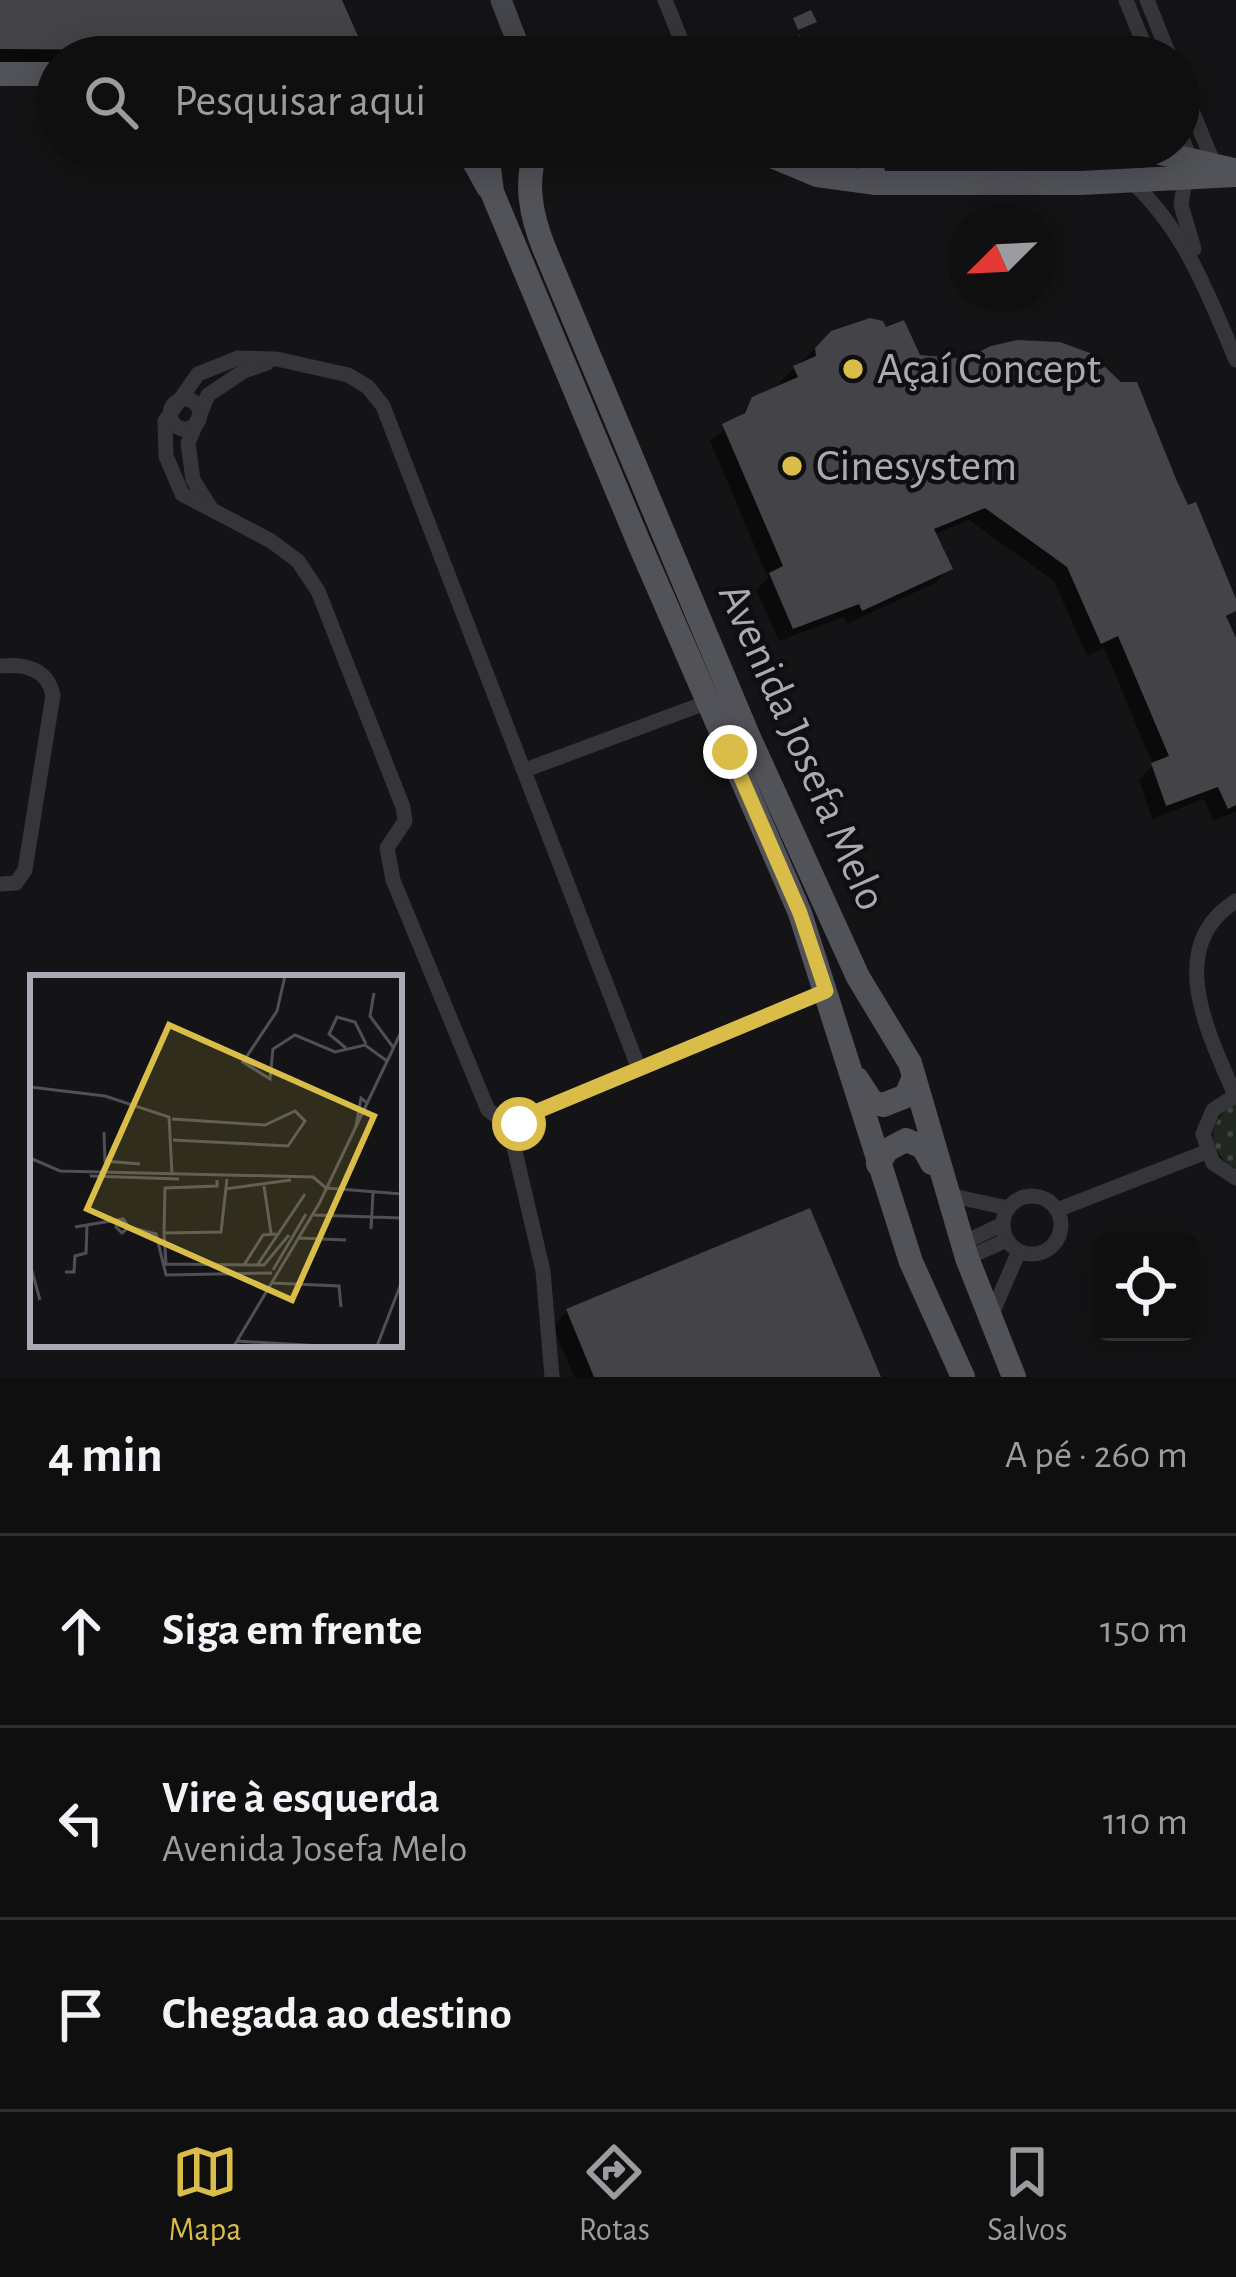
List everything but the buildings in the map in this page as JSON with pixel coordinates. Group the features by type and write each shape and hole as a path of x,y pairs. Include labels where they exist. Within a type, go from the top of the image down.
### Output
{"main road":[{"path":"0,74 36,74"},
{"path":"478,168 492,192"},
{"name":"Avenida Josefa Melo","path":"492,168 492,192 800,913 911,1262 963,1377"},
{"path":"524,168 530,175"},
{"name":"Avenida Josefa Melo","path":"532,168 530,203 544,248 719,669 858,977 899,1042 914,1077 965,1250 1014,1377"},
{"path":"801,168 817,175 876,183 1132,182 1212,170"},
{"path":"872,168 876,183"},
{"path":"842,1044 872,1102 893,1104 906,1096 914,1077"},
{"path":"878,1164 896,1144 914,1140 947,1192"}],"street":[{"path":"501,0 515,36"},
{"path":"665,0 680,36"},
{"path":"1126,0 1141,36"},
{"path":"1147,0 1162,36"},
{"path":"1200,137 1212,170 1181,205 1203,281"},
{"path":"1132,182 1170,220 1203,281 1236,360"},
{"path":"519,1124 503,1121 488,1110 393,880 387,848 405,821 403,808 318,591 298,561 271,541 182,494 166,456 165,421 198,374 238,358 277,358 348,374 368,387 383,406 639,1070"},
{"path":"214,512 194,480 188,443 208,395 244,371 277,358"},
{"path":"173,407 172,421 179,428 194,426 200,418"},
{"path":"0,667 16,665 41,673 48,677 53,695 25,870 6,884"},
{"path":"525,770 708,702"},
{"path":"1236,901 1207,927 1196,952 1195,973 1205,1026 1235,1095 1219,1103 1208,1117 1203,1134 1206,1152 1223,1172 1236,1178"},
{"path":"552,1377 543,1270 514,1147 519,1124 533,1113 826,991"},
{"path":"1057,1210 1206,1152"},
{"path":"947,1192 1009,1231 1035,1254 1050,1248 1060,1234 1057,1210 1037,1196 1021,1198 1009,1231 990,1319"},
{"path":"965,1250 1009,1231"}],"shaded area":[{"path":"1236,1104 1236,1168 1219,1154 1214,1136 1219,1118"}],"place":[{"name":"Açaí Concept","path":"853,369"},
{"name":"Cinesystem","path":"792,466"}],"route":[{"path":"519,1124 533,1113 826,991 800,913 730,752"}]}
